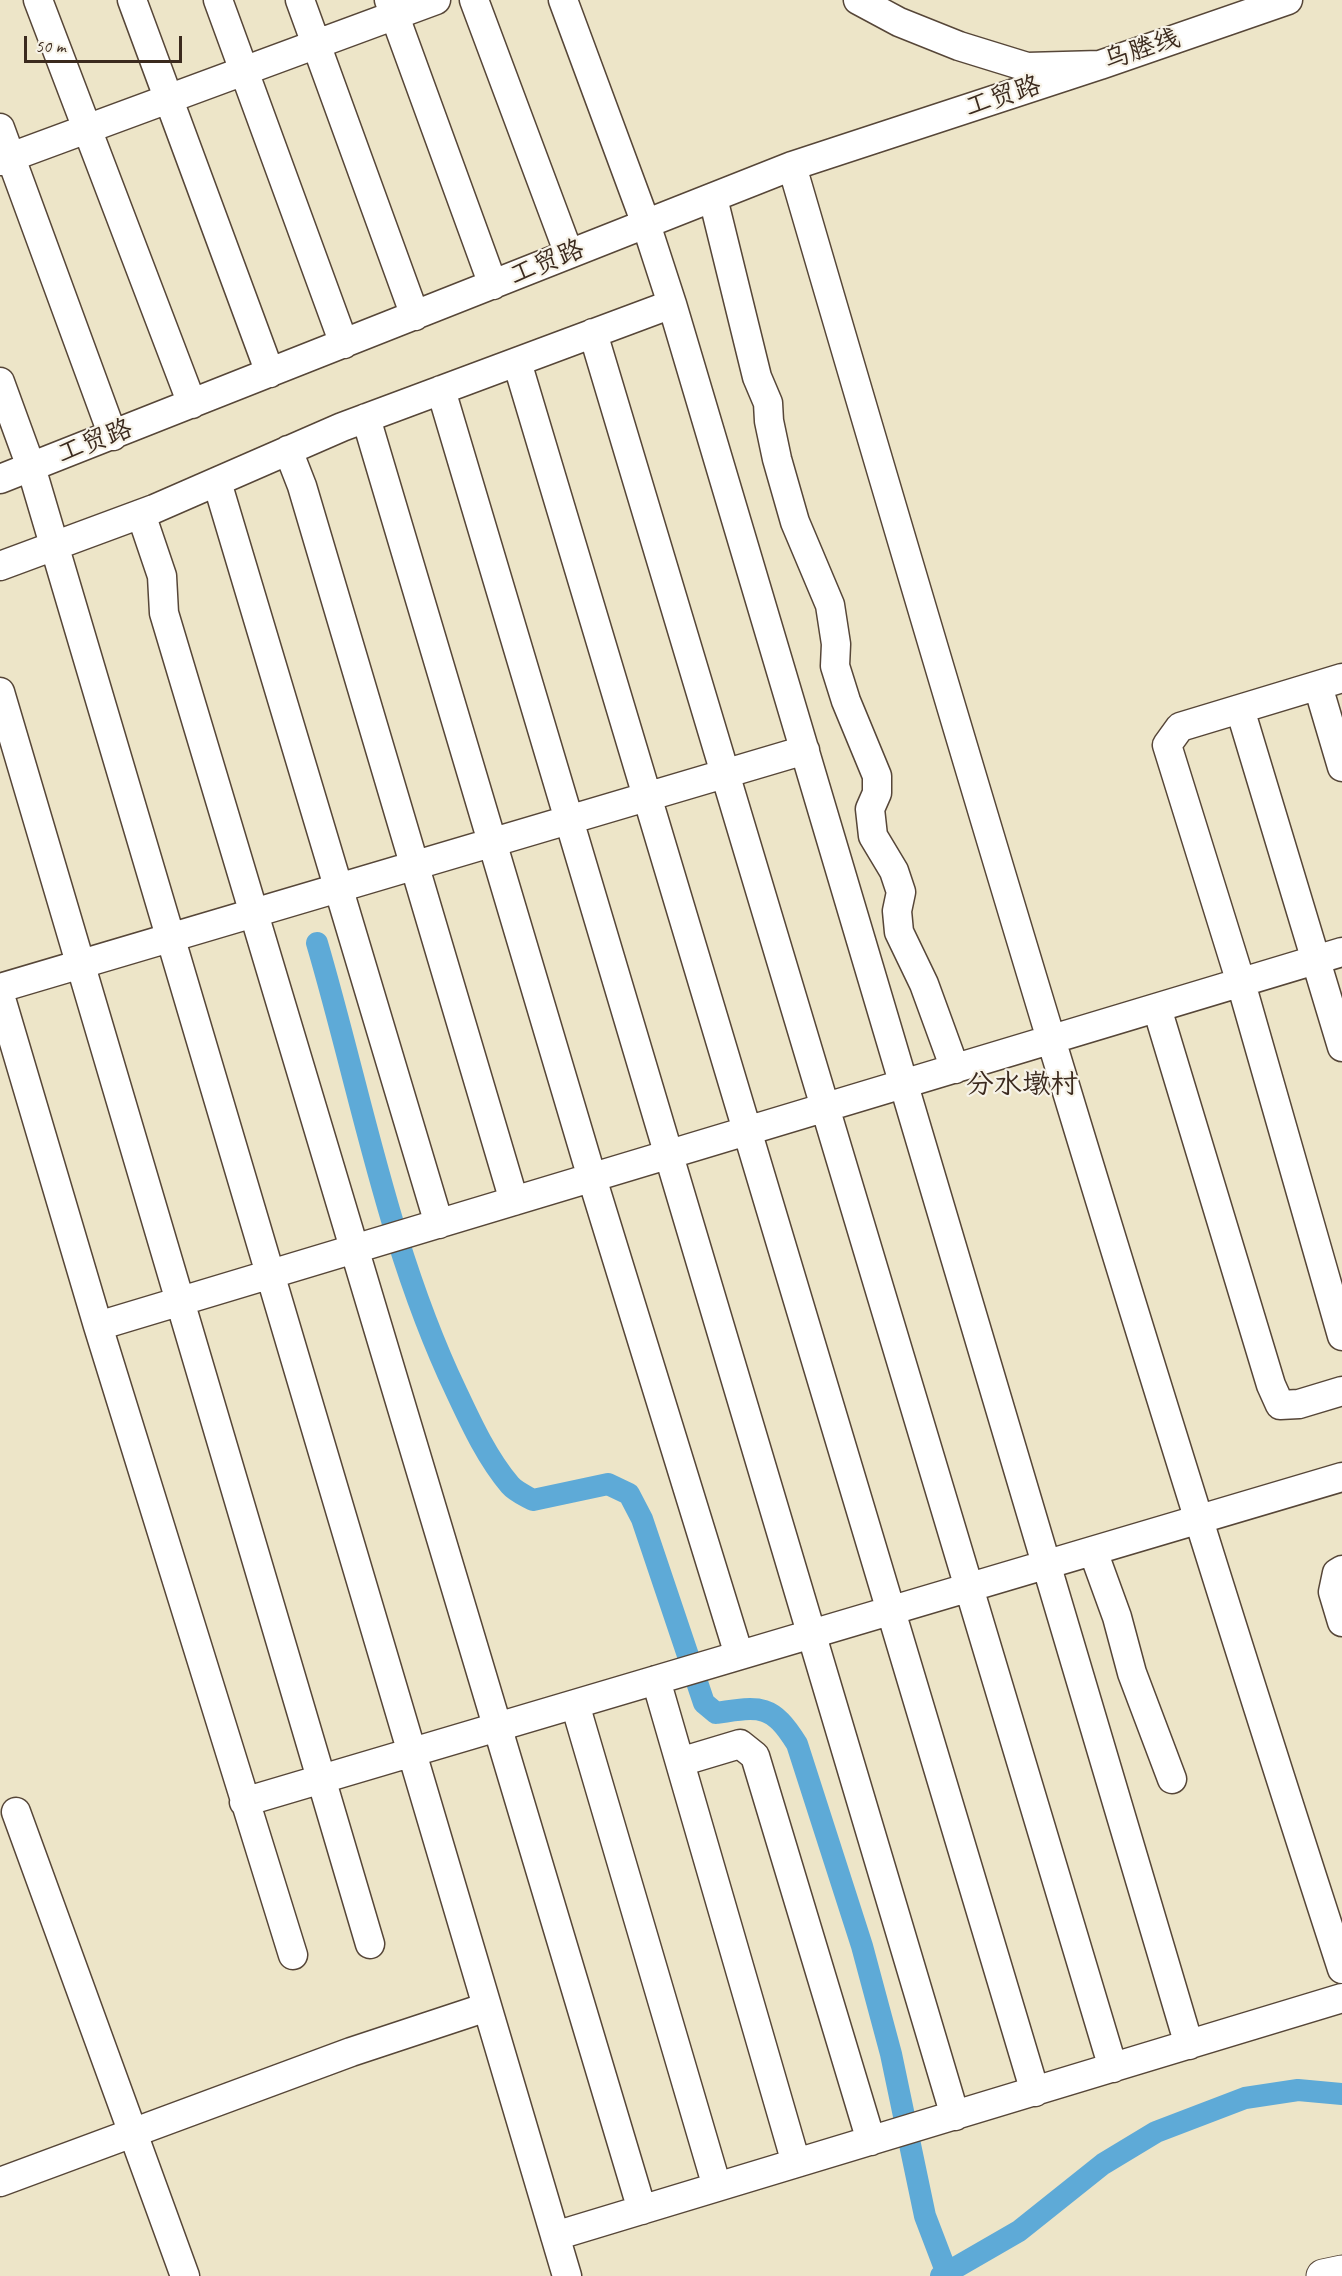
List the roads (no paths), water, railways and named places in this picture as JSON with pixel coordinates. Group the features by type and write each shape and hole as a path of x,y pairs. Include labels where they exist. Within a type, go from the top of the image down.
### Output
{"main road":[{"path":"1323,2276 1342,2271"}],"street":[{"path":"38,0 192,404"},
{"path":"132,0 270,373"},
{"path":"218,0 344,344"},
{"path":"300,0 415,315"},
{"path":"5,159 316,44 391,8 436,0"},
{"path":"474,0 569,254"},
{"path":"563,0 646,224 672,304 1189,2045"},
{"name":"乌塍线","path":"858,0 899,22 959,46 1027,66 1100,65 1288,0"},
{"path":"391,8 493,285"},
{"name":"工贸路","path":"0,479 792,166 1100,65"},
{"path":"0,128 5,159 112,436"},
{"path":"792,166 902,541 1198,1520 1342,1969"},
{"path":"713,198 757,377 768,403 769,421 789,501 805,548 822,581 830,605 836,644 835,666 846,701 877,776 877,793 870,809 873,836 894,871 901,892 897,911 899,932 924,984 955,1069"},
{"path":"0,566 141,514 366,418 672,304"},
{"path":"593,333 1113,2068"},
{"path":"517,362 1035,2092"},
{"path":"0,382 32,467 567,2276"},
{"path":"441,390 813,1634 943,2119"},
{"path":"366,418 592,1178 739,1655"},
{"path":"288,450 302,486 514,1201"},
{"path":"217,482 338,888 431,1226"},
{"path":"141,514 162,576 164,613 254,913 365,1246 498,1727 642,2210"},
{"path":"1342,766 1330,682 1180,727 1167,745 1241,983 1342,1336"},
{"path":"0,692 370,1944"},
{"path":"1240,709 1329,956 1342,1047"},
{"path":"0,988 805,750"},
{"path":"98,1326 1329,956"},
{"path":"0,995 98,1326 293,1955"},
{"path":"1157,1008 1271,1385 1280,1405 1299,1404 1342,1391"},
{"path":"244,1802 1342,1478"},
{"path":"1093,1551 1117,1617 1132,1673 1172,1779"},
{"path":"1342,1570 1337,1573 1333,1592 1342,1622"},
{"path":"662,1679 680,1762 796,2163"},
{"path":"575,1704 717,2187"},
{"path":"680,1762 740,1744 755,1756 881,2138"},
{"path":"16,1812 185,2276"},
{"path":"555,2236 1342,1998"},
{"path":"0,2182 351,2052 487,2007"}],"waterway":[{"path":"317,943 378,1170 412,1282 432,1337 487,1452 510,1485 533,1500 608,1484 629,1494 642,1519 704,1703 716,1713 744,1709 764,1711 780,1721 797,1744 862,1946 891,2054 925,2216 946,2271"},
{"path":"941,2276 1019,2231 1103,2164 1156,2132 1245,2098 1298,2090 1342,2094"}],"district":[{"name":"分水墩村","path":"1022,1086"}]}
